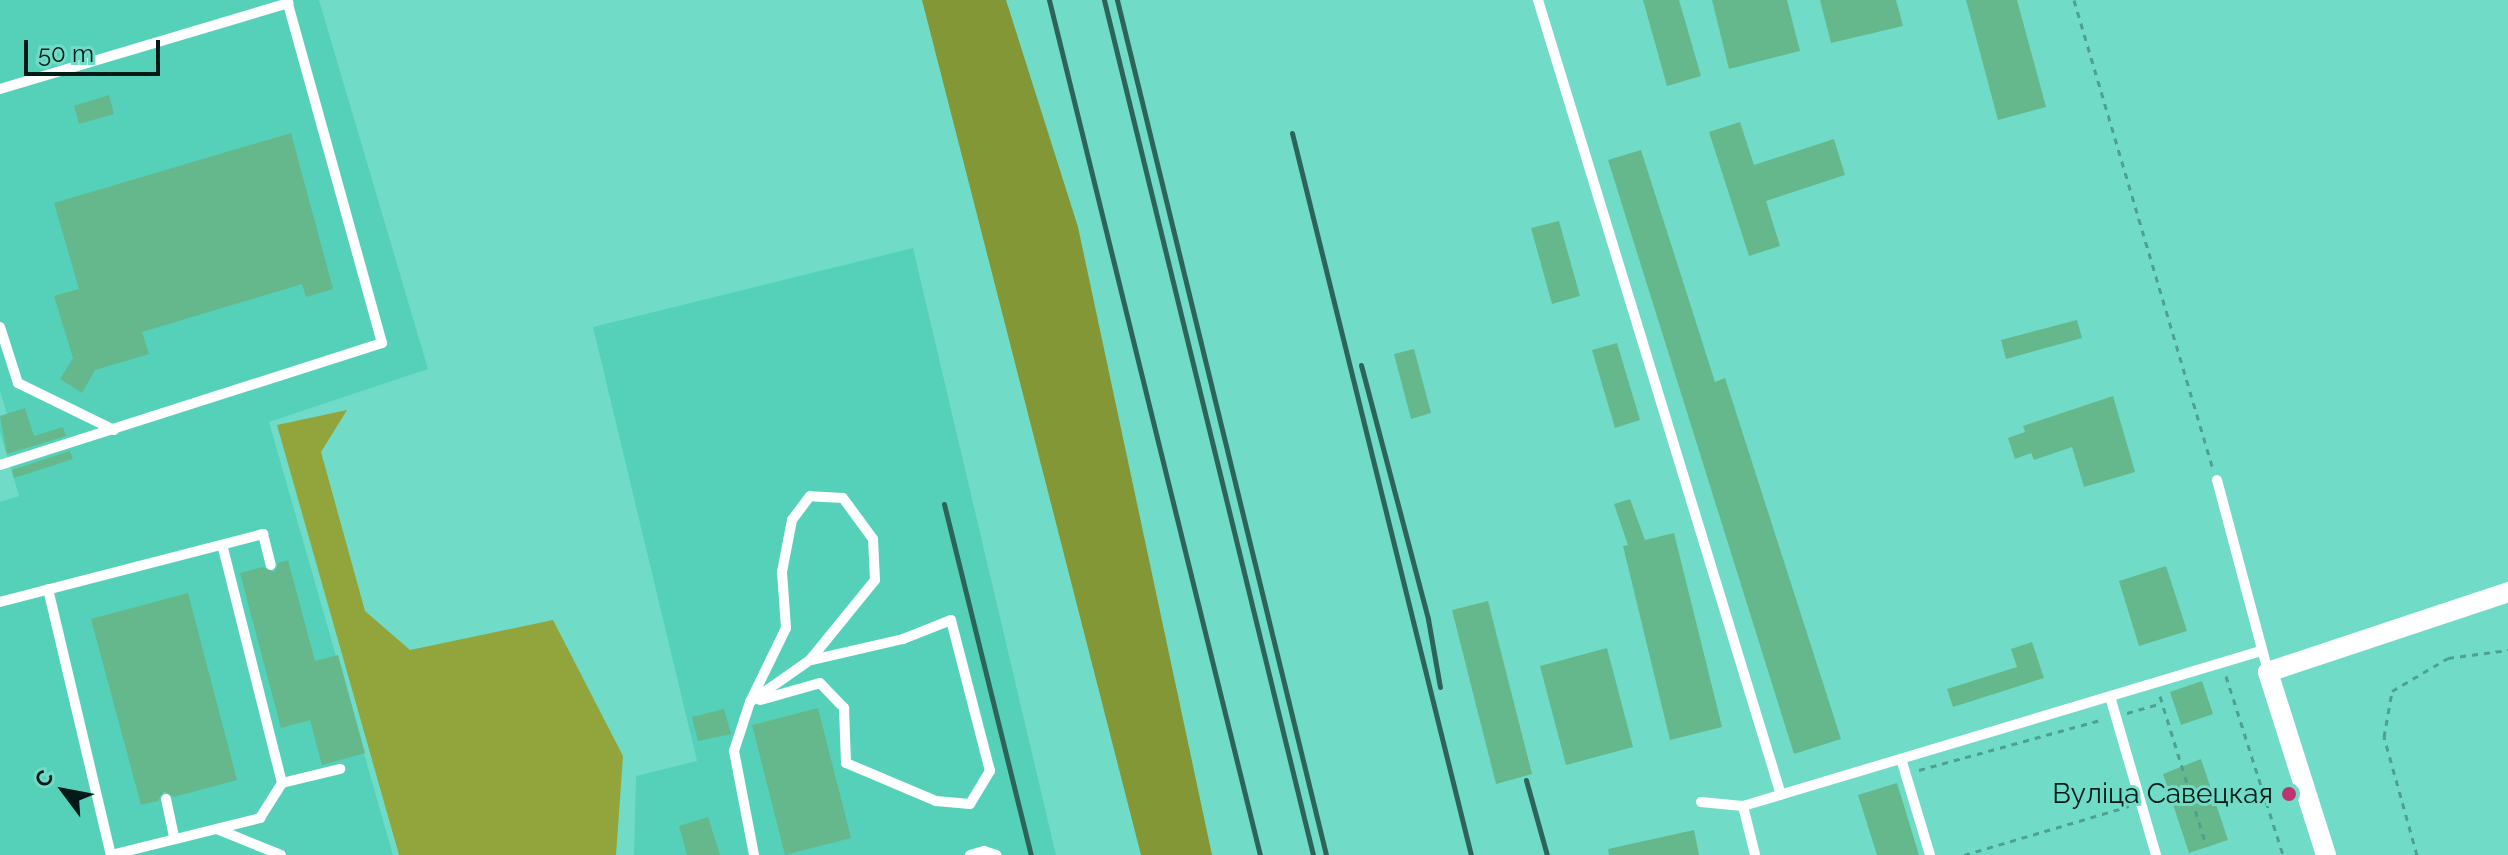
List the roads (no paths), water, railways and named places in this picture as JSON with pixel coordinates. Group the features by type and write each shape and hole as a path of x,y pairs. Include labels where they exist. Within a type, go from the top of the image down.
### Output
{"street":[{"path":"2326,855 2268,672 2508,592"}],"lane":[{"path":"1538,0 1781,795"},
{"path":"0,89 288,2 382,343 0,465"},
{"path":"0,327 18,383 114,430"},
{"path":"2217,480 2268,672"},
{"path":"750,702 810,660 875,580 873,539 843,498 810,496 792,520 782,572 786,628 750,702 734,751 754,855"},
{"path":"0,602 263,534 271,565"},
{"path":"222,545 282,783"},
{"path":"48,589 111,855 260,818 282,783 340,769"},
{"path":"750,702 820,683 844,708 846,763 936,801 970,804 990,771 951,620 903,639 810,660"},
{"path":"1701,802 1743,806 2111,700 2261,651"},
{"path":"2111,700 2156,855"},
{"path":"1902,762 1930,855"},
{"path":"166,799 174,838"},
{"path":"1743,806 1755,855"},
{"path":"215,829 281,855"},
{"path":"970,855 996,855"}],"railway":[{"path":"1049,0 1260,855"},
{"path":"1104,0 1313,855"},
{"path":"1117,0 1326,855"},
{"path":"1292,133 1471,855"},
{"path":"1361,365 1428,619 1440,687"},
{"path":"944,504 1031,855"},
{"path":"1526,780 1547,855"}],"place":[{"name":"Вуліца Савецкая","path":"2289,794"}]}
